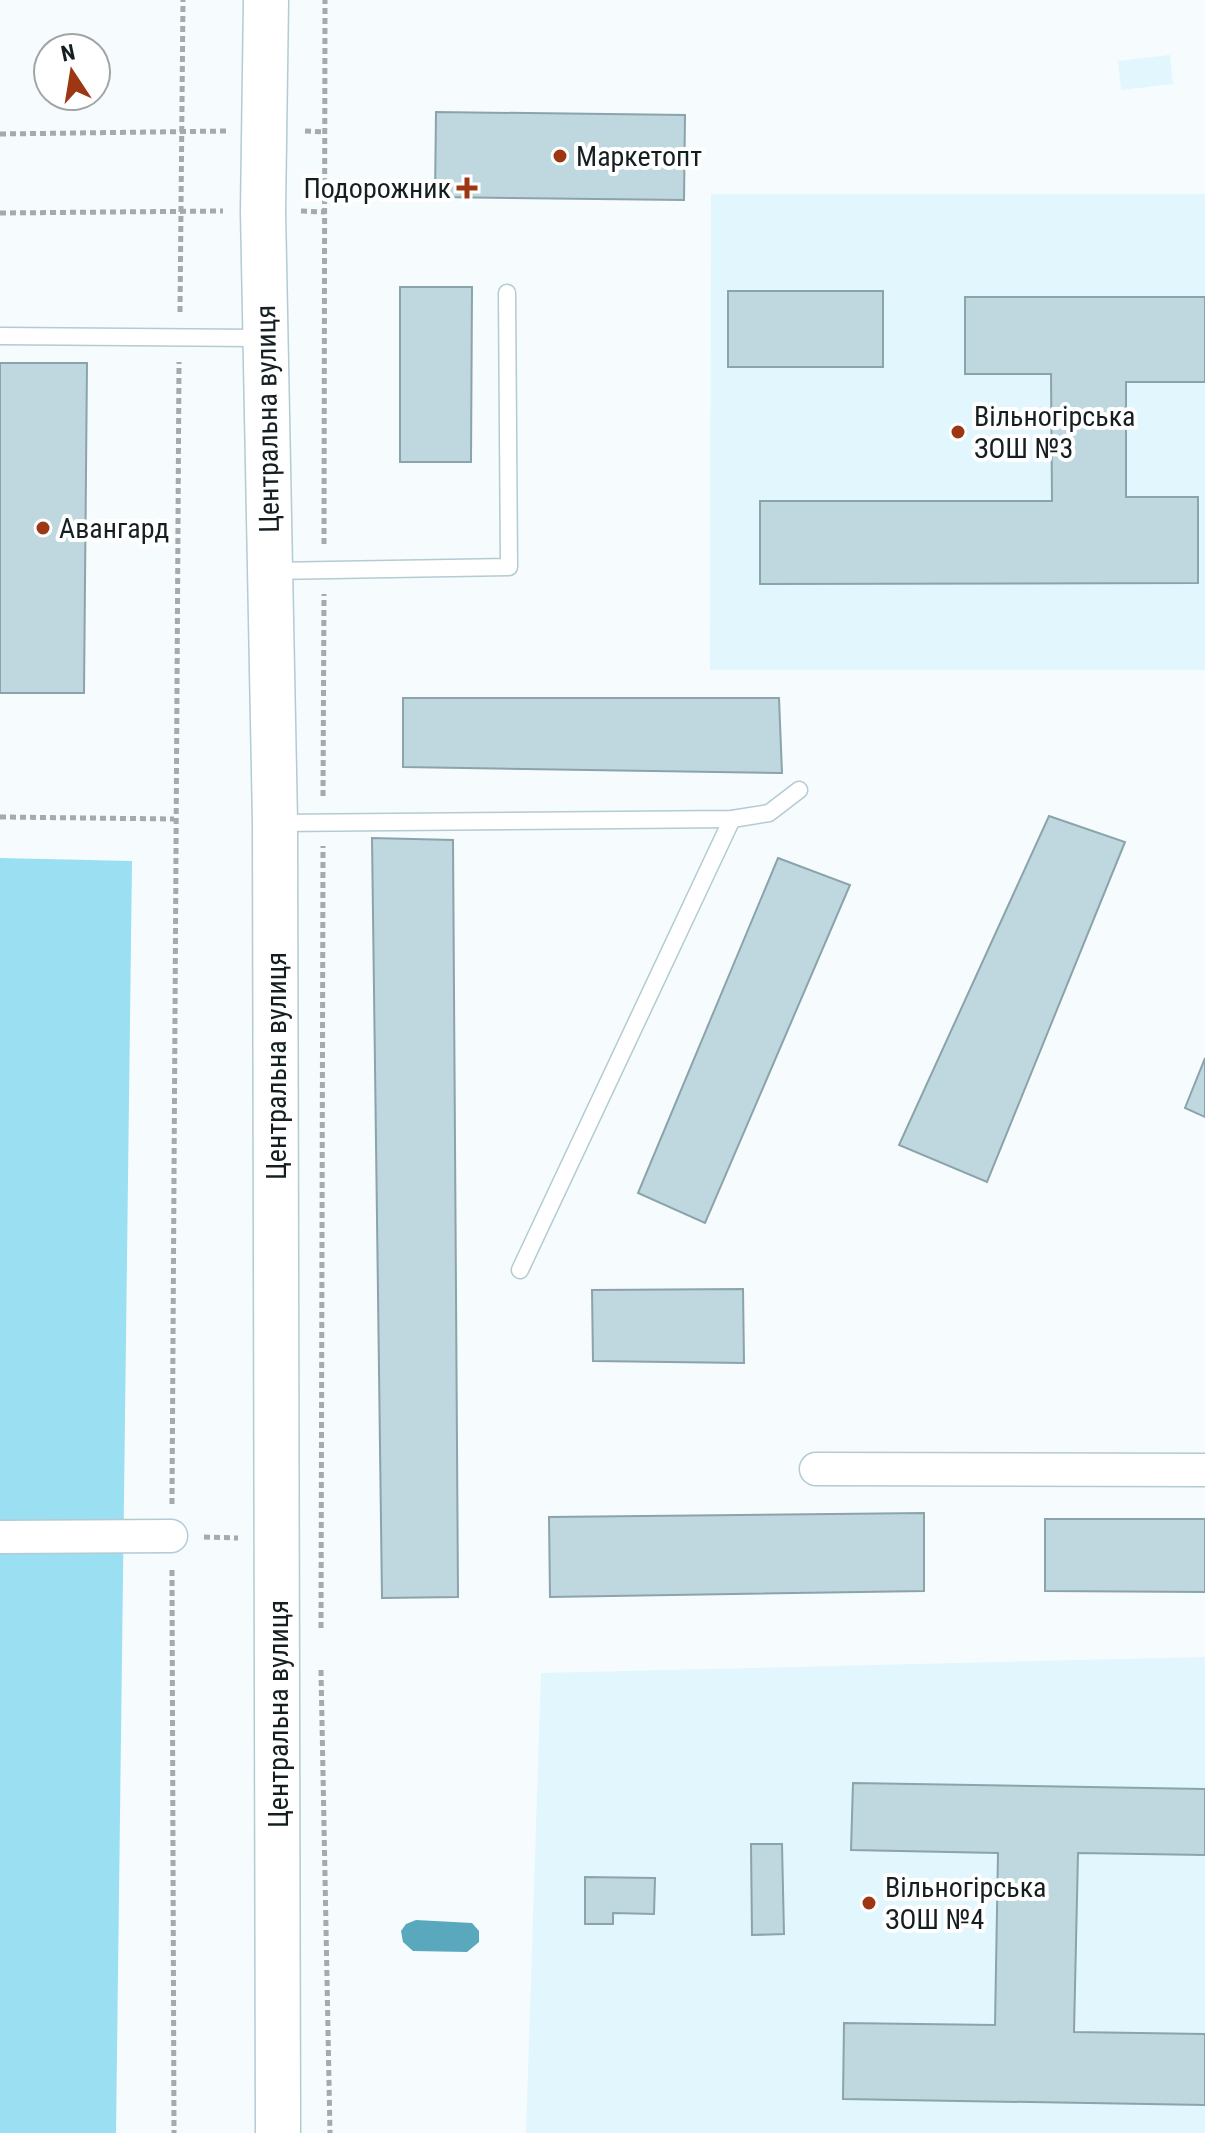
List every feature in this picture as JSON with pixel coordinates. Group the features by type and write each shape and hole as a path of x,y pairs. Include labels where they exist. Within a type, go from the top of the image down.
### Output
{"main road":[{"name":"Центральна вулиця","path":"266,0 263,211 275,823 278,2133"}],"street":[{"path":"816,1469 1205,1470"},
{"path":"0,1537 171,1536"}],"lane":[{"path":"270,571 509,567 507,293"},
{"path":"0,336 266,338"},
{"path":"275,823 323,820 732,819 769,813 799,790"},
{"path":"520,1270 732,819"}],"path":[{"path":"174,2133 171,1536 174,819 183,0"},
{"path":"321,1631 325,0"},
{"path":"0,134 182,134 264,129 325,132"},
{"path":"0,213 325,212"},
{"path":"0,817 174,819"},
{"path":"171,1536 277,1539"},
{"path":"321,1662 330,2133"}],"shaded area":[{"path":"1170,55 1173,84 1121,90 1118,61"},
{"name":"Вільногірська ЗОШ №3","path":"711,194 1205,194 1205,670 710,670"},
{"path":"0,858 132,861 116,2133 0,2133"},
{"name":"Вільногірська ЗОШ №4","path":"1205,1657 1205,2133 526,2133 541,1673"},
{"path":"416,1920 472,1923 479,1931 479,1942 467,1952 413,1951 403,1942 401,1931 406,1924"}],"building":[{"name":"Маркетопт","path":"436,112 685,115 684,200 435,197"},
{"path":"400,287 472,287 471,462 400,462"},
{"path":"728,291 883,291 883,367 728,367"},
{"path":"965,297 1205,297 1205,382 1126,382 1126,497 1198,497 1198,583 760,584 760,501 1052,501 1051,374 965,374"},
{"name":"Авангард","path":"0,363 87,363 84,693 0,693"},
{"path":"403,698 779,698 782,773 403,767"},
{"path":"1049,816 1125,842 987,1182 899,1145"},
{"path":"372,838 453,840 458,1597 382,1598"},
{"path":"778,858 850,885 705,1223 638,1193"},
{"path":"1205,1058 1205,1117 1185,1108"},
{"path":"743,1289 744,1363 593,1361 592,1290"},
{"path":"924,1513 924,1591 550,1597 549,1517"},
{"path":"1045,1519 1205,1519 1205,1592 1045,1591"},
{"path":"853,1783 1205,1789 1205,1855 1078,1853 1074,2032 1205,2034 1205,2105 843,2099 844,2023 995,2025 998,1853 851,1850"},
{"path":"751,1844 782,1844 784,1934 752,1935"},
{"path":"585,1877 655,1878 654,1914 613,1913 613,1924 585,1924"}],"place":[{"name":"Маркетопт","path":"560,156"},
{"name":"Подорожник","path":"467,188"},
{"name":"Вільногірська ЗОШ №3","path":"958,432"},
{"name":"Авангард","path":"43,528"},
{"name":"Вільногірська ЗОШ №4","path":"869,1903"}]}
